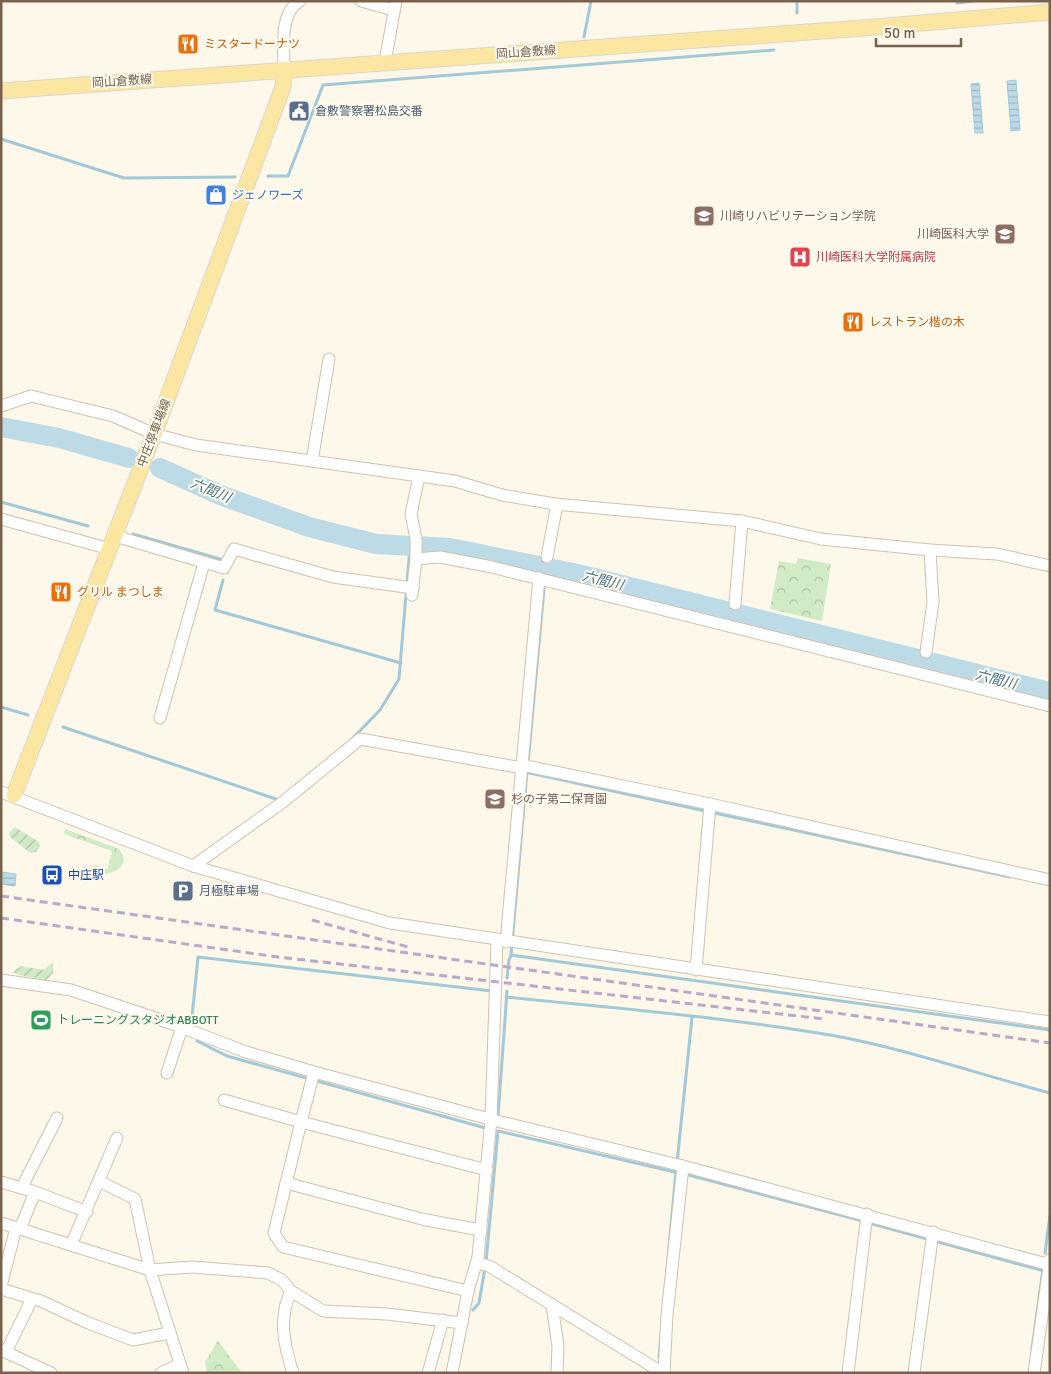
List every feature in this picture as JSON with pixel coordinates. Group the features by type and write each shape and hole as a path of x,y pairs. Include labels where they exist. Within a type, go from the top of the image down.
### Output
{"main road":[{"name":"岡山倉敷線","path":"1,91 863,28 1050,12"},
{"name":"中庄停車場線","path":"8,793 112,543 154,434 283,88 284,69"}],"street":[{"path":"284,69 284,35 288,13 300,1"},
{"path":"361,1 395,6 385,62"},
{"path":"312,461 329,359"},
{"path":"1,406 31,396 113,416 154,434 196,445 419,476 455,482 502,495 556,504 742,521 821,539 930,550 997,554 1050,566"},
{"path":"1,519 224,568 234,549 333,576 410,589 416,557 416,539 411,514 419,476"},
{"path":"548,557 556,504"},
{"path":"735,604 742,521"},
{"path":"926,652 933,602 930,550"},
{"path":"416,557 440,557 543,579 1050,706"},
{"path":"160,718 204,563"},
{"path":"452,1373 468,1291 483,1264 481,1230 494,1125 496,991 507,942 543,579"},
{"path":"193,866 283,802 360,738 524,768 1050,880"},
{"path":"8,793 74,821 193,866 382,921 507,942 1050,1022"},
{"path":"696,970 710,809"},
{"path":"1,980 71,990 182,1027 312,1078 494,1125 680,1169 932,1238 1049,1265"},
{"path":"167,1073 182,1027"},
{"path":"312,1078 274,1233 283,1247 468,1291"},
{"path":"224,1100 487,1170"},
{"path":"22,1187 57,1118"},
{"path":"71,1245 87,1212 117,1138"},
{"path":"483,1264 664,1373 667,1315 680,1169"},
{"path":"99,1181 135,1199 150,1270 181,1369 162,1373"},
{"path":"1,1182 22,1187 87,1212"},
{"path":"286,1183 426,1220 481,1230"},
{"path":"35,1192 18,1228 1,1288 133,1340 169,1333"},
{"path":"848,1373 866,1220"},
{"path":"1,1223 150,1270 192,1266 268,1273 282,1280 291,1291 323,1310 387,1314 462,1324"},
{"path":"914,1373 932,1238"},
{"path":"1034,1373 1050,1260"},
{"path":"291,1291 283,1316 284,1335 293,1373"},
{"path":"32,1299 4,1351 51,1373"},
{"path":"552,1305 558,1346 557,1373"},
{"path":"428,1373 443,1320"}],"green space":[{"path":"798,558 831,564 822,621 770,609 779,561 796,564"},
{"path":"15,827 39,842 40,846 36,852 30,853 10,837 9,833"},
{"path":"65,829 119,849 124,862 117,870 92,875 95,865 108,869 112,851 64,834"},
{"path":"53,962 53,973 46,980 19,975 13,972 21,966 44,970"},
{"path":"218,1341 242,1373 207,1373 205,1362"}],"water":[{"path":"1016,80 1020,130 1011,131 1007,81"},
{"path":"979,83 983,133 975,133 971,84"},
{"path":"1,872 16,874 15,886 1,884"}],"waterway":[{"path":"584,37 591,1"},
{"path":"797,1 797,13"},
{"path":"957,3 974,1"},
{"path":"268,176 288,176 323,85 774,50"},
{"path":"1,139 124,178 235,177"},
{"name":"六間川","path":"1,427 59,438 129,458"},
{"name":"六間川","path":"160,468 220,495 309,527 376,544 450,548 578,574 1050,692"},
{"path":"1,502 88,526"},
{"path":"133,534 220,559"},
{"path":"351,740 380,710 399,679 410,546"},
{"path":"528,763 546,567"},
{"path":"223,580 215,610 401,663"},
{"path":"1,707 28,715"},
{"path":"63,727 279,800"},
{"path":"511,955 527,771"},
{"path":"525,772 1010,877"},
{"path":"507,978 511,955 1050,1030"},
{"path":"192,1017 198,957 492,991"},
{"path":"498,1117 507,991"},
{"path":"506,997 709,1018 830,1035 913,1054 1050,1093"},
{"path":"677,1163 692,1017"},
{"path":"197,1041 227,1056 489,1129"},
{"path":"486,1262 498,1131 679,1173"},
{"path":"659,1357 676,1171"},
{"path":"685,1174 863,1221"},
{"path":"1045,1253 1050,1215"},
{"path":"869,1223 1044,1271"},
{"path":"473,1310 479,1303 485,1268"},
{"path":"1032,1349 1043,1269"}],"railway":[{"path":"1,896 1050,1043"},
{"path":"1,918 278,957 824,1019"},
{"path":"312,920 408,947"}],"place":[{"name":"ミスタードーナツ","path":"188,44"},
{"name":"倉敷警察署松島交番","path":"299,111"},
{"name":"ジェノワーズ","path":"216,195"},
{"name":"川崎リハビリテーション学院","path":"704,216"},
{"name":"川崎医科大学","path":"1005,234"},
{"name":"川崎医科大学附属病院","path":"800,257"},
{"name":"レストラン楷の木","path":"853,322"},
{"name":"グリル まつしま","path":"61,592"},
{"name":"杉の子第二保育園","path":"495,799"},
{"name":"中庄駅","path":"52,875"},
{"name":"月極駐車場","path":"183,891"},
{"name":"トレーニングスタジオABBOTT","path":"41,1020"}]}
